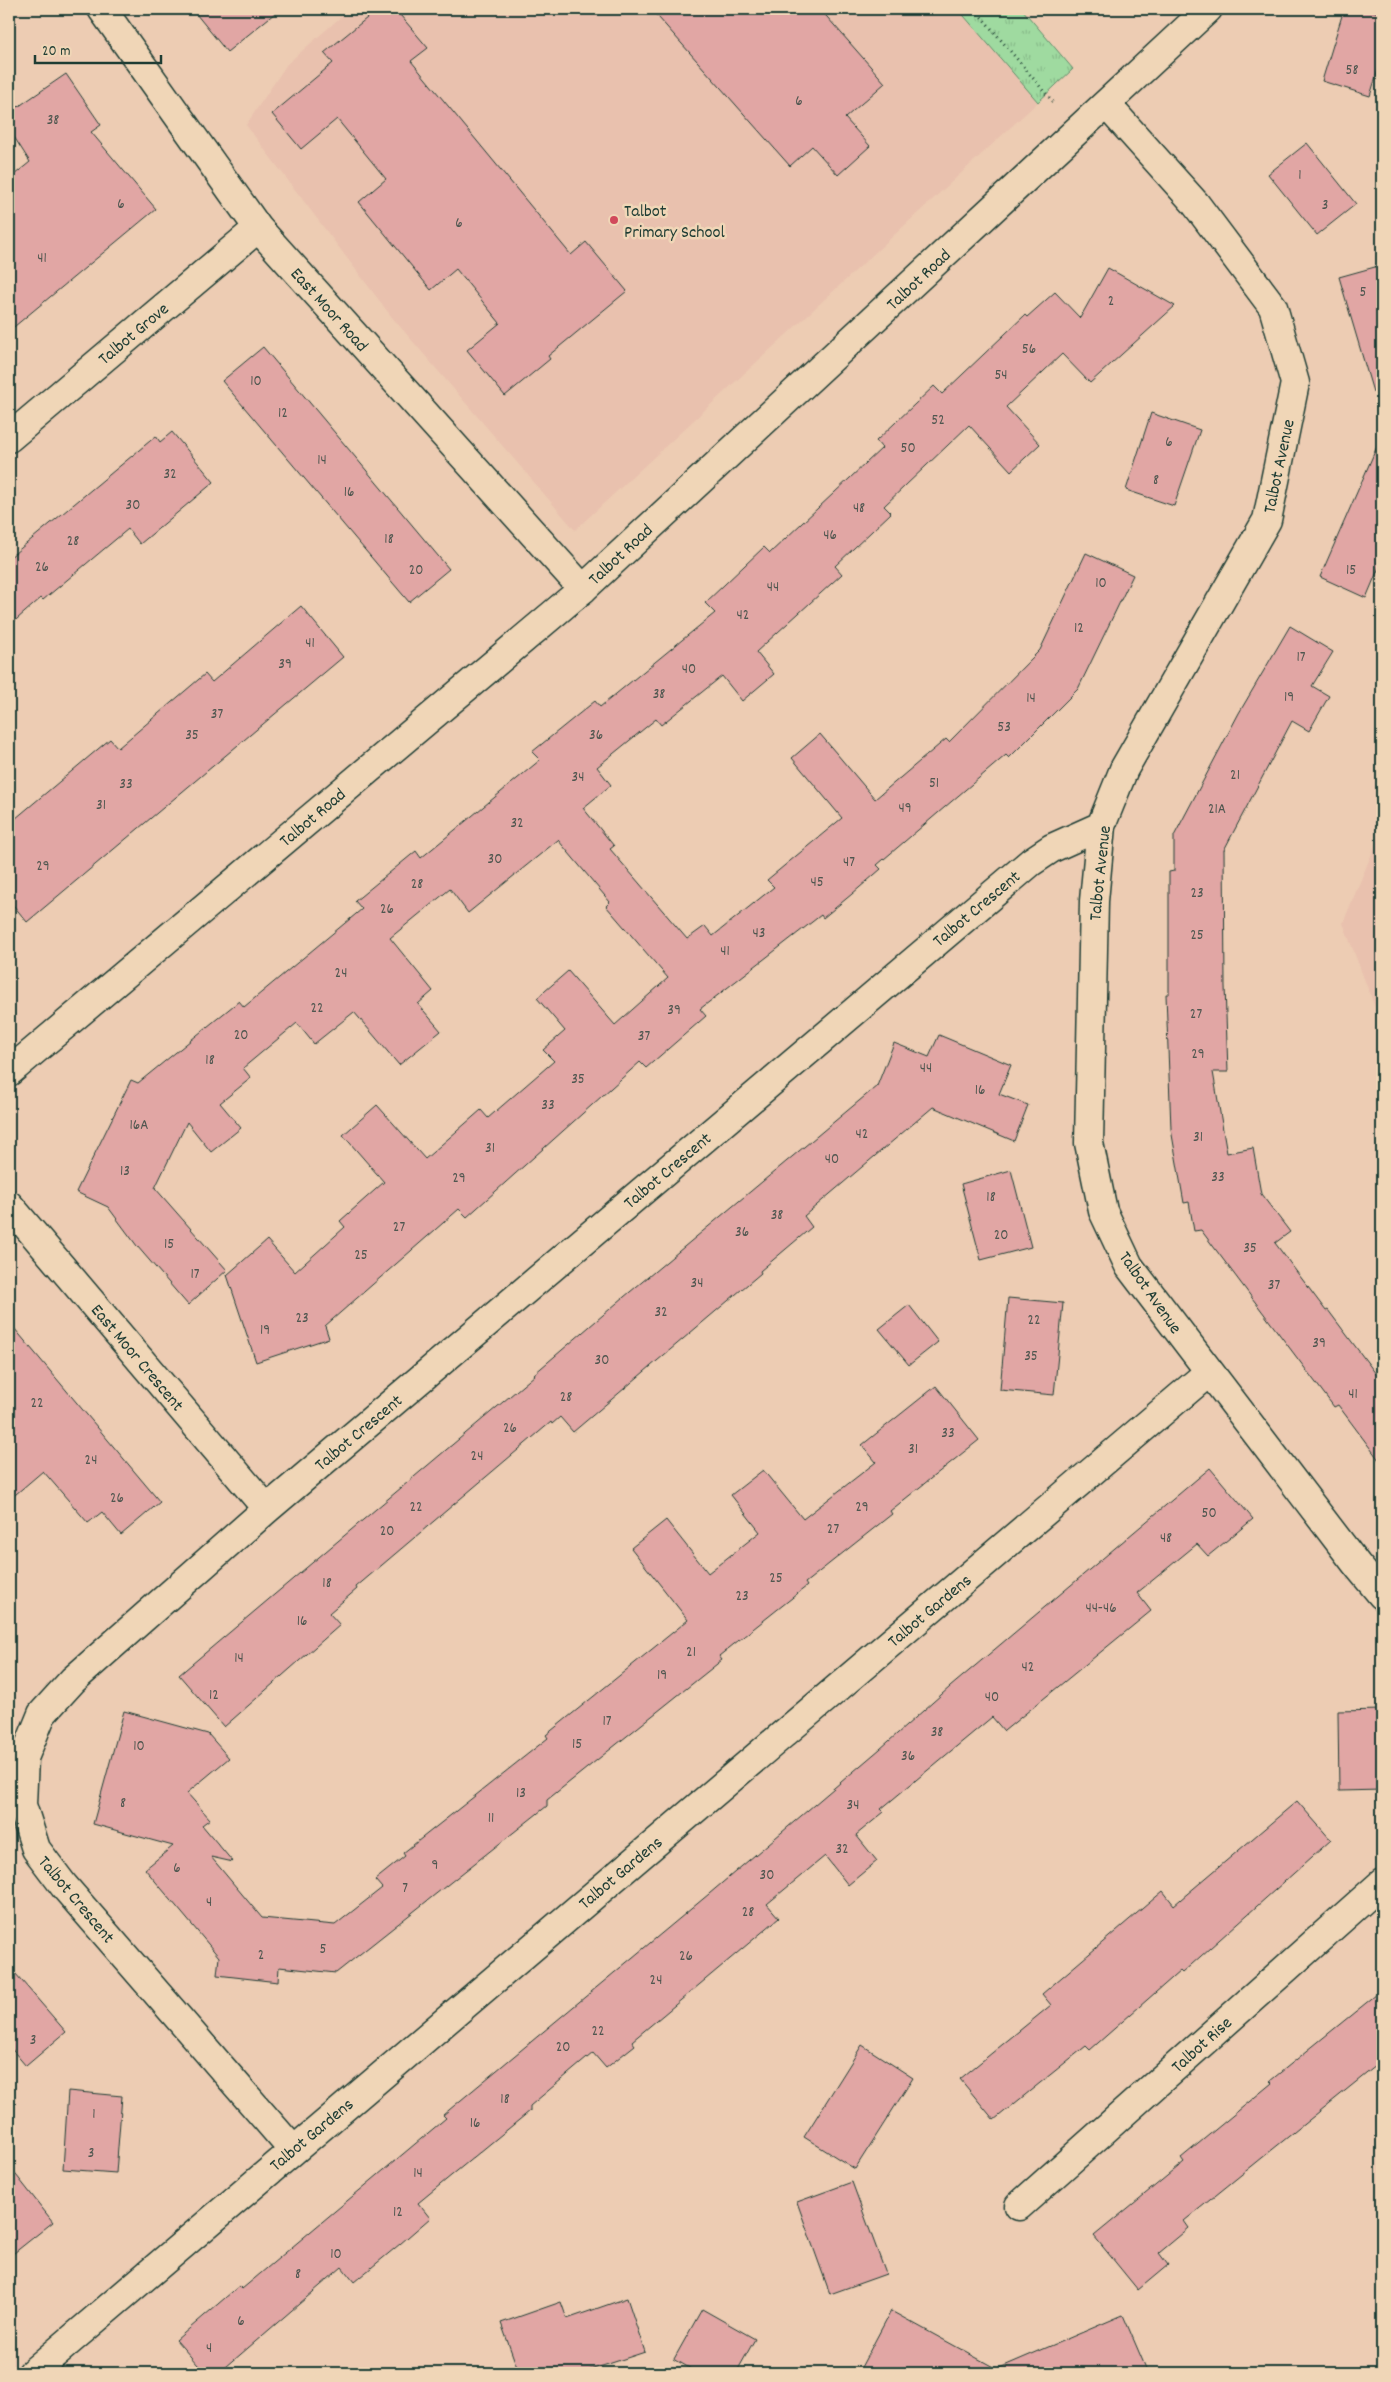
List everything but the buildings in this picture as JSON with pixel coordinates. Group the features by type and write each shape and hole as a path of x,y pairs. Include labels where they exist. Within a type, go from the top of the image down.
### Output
{"street":[{"name":"East Moor Road","path":"102,9 258,228 583,589"},
{"name":"Talbot Road","path":"9,1072 583,589 1107,105 1208,9"},
{"name":"Talbot Avenue","path":"1107,105 1195,203 1273,307 1295,384 1267,520 1124,768 1102,826 1094,901 1089,1143 1103,1211 1129,1266 1357,1565 1382,1595"},
{"name":"Talbot Grove","path":"9,438 258,228"},
{"name":"Talbot Crescent","path":"293,2150 64,1886 36,1849 22,1804 24,1758 42,1714 73,1680 267,1509 1031,862 1052,848 1102,826"},
{"name":"East Moor Crescent","path":"9,1205 267,1509"},
{"name":"Talbot Gardens","path":"32,2373 1209,1372"},
{"name":"Talbot Rise","path":"1019,2206 1382,1883"}],"path":[{"path":"975,9 1078,131"}],"shaded area":[{"name":"Talbot Primary School","path":"350,9 958,9 1038,102 575,530 391,316 246,125 287,64"},
{"path":"1382,829 1382,1020 1379,1018 1343,923"}],"green space":[{"path":"958,9 1022,9 1073,69 1038,102"}],"place":[{"name":"Talbot Primary School","path":"614,220"}]}
